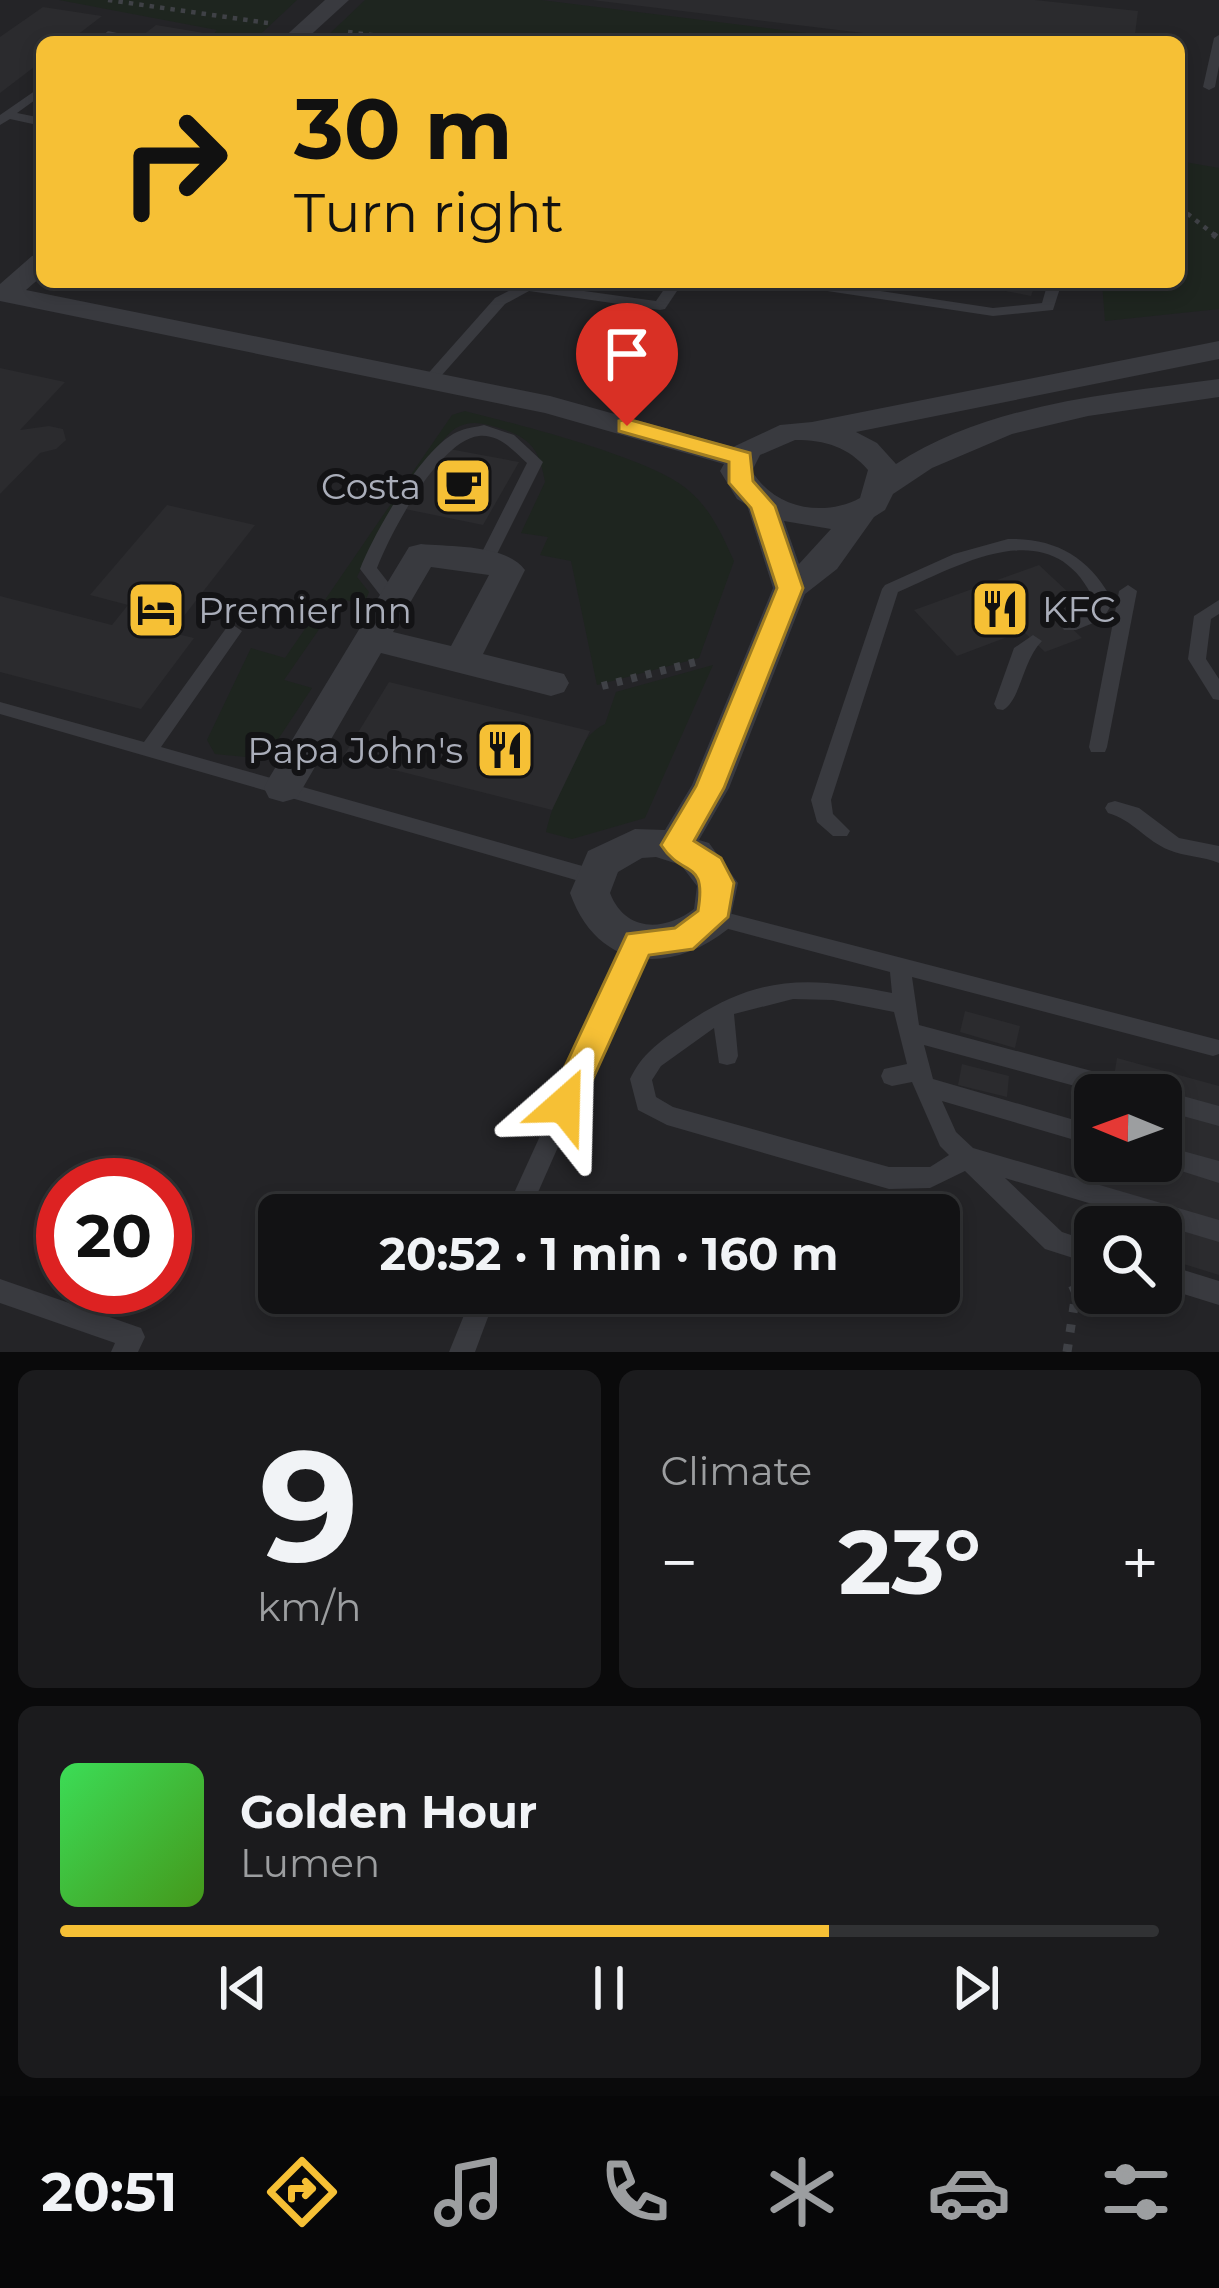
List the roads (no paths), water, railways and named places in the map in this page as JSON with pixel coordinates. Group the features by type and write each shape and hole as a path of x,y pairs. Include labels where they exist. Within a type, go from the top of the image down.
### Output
{"street":[{"path":"297,36 338,0"},
{"path":"3,293 36,267"},
{"path":"3,293 550,405 741,458"},
{"path":"741,458 770,436 1219,350"},
{"path":"763,506 802,518 844,516 914,463 969,436 1100,404 1219,388"},
{"path":"676,845 710,788 790,588 825,561 873,498 884,470 875,456 838,435 814,430"},
{"path":"741,458 741,483 763,506 790,588"},
{"path":"283,788 421,555 485,562 508,570 462,660"},
{"path":"372,638 551,682"},
{"path":"656,842 676,845 710,867 718,883 712,917 682,940 638,943 603,924 593,909 593,877 617,850 656,842"}],"lane":[{"path":"1209,87 1219,38"},
{"path":"4,118 36,93"},
{"path":"4,118 36,121"},
{"path":"503,288 512,295"},
{"path":"429,381 500,301 526,288"},
{"path":"550,288 660,306 672,288"},
{"path":"834,288 993,312 1048,307 1053,288"},
{"path":"393,600 368,569 376,549 449,438 479,428 516,439 535,462 485,562"},
{"path":"840,831 824,817 820,800 891,590 997,545 1037,542 1054,548 1099,587 1104,602 1097,615 1070,626"},
{"path":"1098,747 1128,591"},
{"path":"1219,606 1203,616 1196,659 1219,694"},
{"path":"150,748 233,631"},
{"path":"1003,704 1023,648 1033,641"},
{"path":"0,708 593,877"},
{"path":"1115,808 1132,811 1174,845 1211,849 1219,855"},
{"path":"712,917 1217,1047"},
{"path":"525,1194 638,943"},
{"path":"900,964 904,1005 922,1079 948,1139 1054,1241 1074,1247"},
{"path":"904,1005 834,990 773,989 723,1009 653,1059 641,1079 646,1103 668,1115 889,1178 922,1181 944,1176 965,1156"},
{"path":"723,1009 728,1056"},
{"path":"910,1032 1074,1076"},
{"path":"892,1076 922,1079 1074,1129"},
{"path":"1182,1106 1219,1116"},
{"path":"965,1156 1219,1231"},
{"path":"1182,1161 1219,1172"},
{"path":"1182,1282 1219,1293"},
{"path":"0,1291 132,1337 124,1352"},
{"path":"462,1352 477,1314"}],"place":[{"name":"Costa","path":"463,486"},
{"name":"KFC","path":"1000,609"},
{"name":"Premier Inn","path":"156,610"},
{"name":"Papa John's","path":"505,750"}]}
